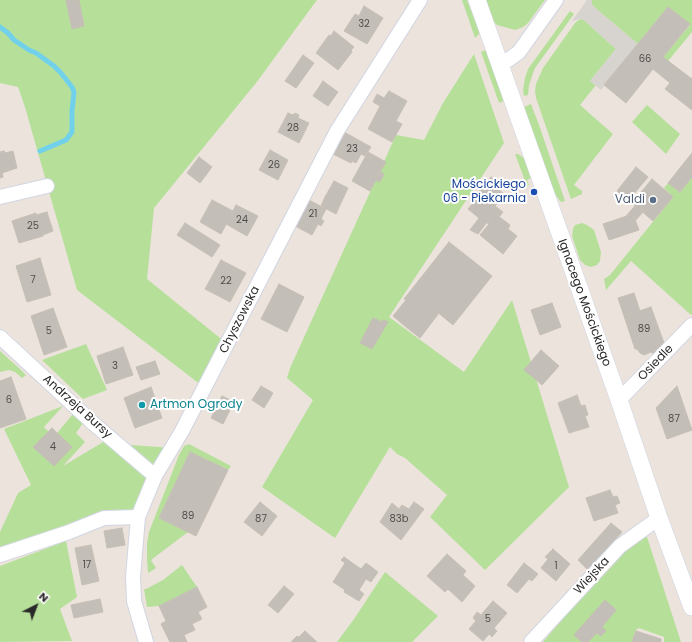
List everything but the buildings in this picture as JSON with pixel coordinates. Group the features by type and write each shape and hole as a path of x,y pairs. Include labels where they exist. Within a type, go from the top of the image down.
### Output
{"street":[{"name":"Chyszowska","path":"146,642 134,601 133,577 138,518 155,476 182,431 337,131 420,0"},
{"name":"Ignacego Mościckiego","path":"477,0 619,400 659,518 692,607"},
{"path":"499,64 508,60 519,52 556,0"},
{"path":"0,198 46,186"},
{"name":"Osiedle","path":"619,400 692,325"},
{"name":"Andrzeja Bursy","path":"0,337 94,424 155,476"},
{"path":"0,555 69,532 104,518 138,518"},
{"name":"Wiejska","path":"531,642 620,546 659,518"}],"green space":[{"path":"0,0 317,0 256,83 154,208 147,279 225,342 205,388 77,290 18,87 0,83"},
{"path":"462,0 467,0 480,33 475,38"},
{"path":"486,0 545,0 528,23 515,30 497,25 493,21"},
{"path":"592,0 692,0 692,32 668,61 663,57 690,25 668,7 638,44 594,7"},
{"path":"570,11 574,14 535,68 529,85 528,95 524,96 523,90 528,69"},
{"path":"580,19 584,20 616,49 590,81 596,85 580,105 613,134 574,185 582,191 582,194 571,199 536,98 535,91 536,84 543,68 575,23"},
{"path":"486,50 504,101 499,103 481,52"},
{"path":"474,54 504,143 389,317 464,372 512,300 569,487 485,570 430,517 447,495 405,458 397,454 390,447 335,538 262,487 313,400 287,378 290,368 396,135 424,140 443,103"},
{"path":"531,104 565,201 561,202 554,193 524,107"},
{"path":"647,105 680,134 666,154 632,122"},
{"path":"515,154 518,154 524,158 531,178 527,180 529,185 527,186"},
{"path":"692,177 692,314 691,315 631,261 606,290 604,279 610,275 673,197 664,188 668,183 680,192"},
{"path":"582,223 594,230 601,252 600,261 597,265 591,267 585,265 580,260 572,236 575,225"},
{"path":"86,344 107,390 83,399 42,360"},
{"path":"0,351 26,375 22,378 15,372 9,370 0,372"},
{"path":"63,406 44,427 48,431 52,428 57,433 73,414 83,423 76,433 85,442 63,466 110,438 118,444 172,448 138,517 104,518 0,555 0,532 18,493 31,485 4,429"},
{"path":"189,444 231,466 228,470 190,452 159,518 188,532 151,560 156,568 148,573 147,543 149,532 179,455 184,446"},
{"path":"647,537 681,642 664,642 664,637 639,628 636,630 632,642 543,642 561,621 558,613 620,546"},
{"path":"66,541 77,597 60,609 72,641 0,642 0,566"},
{"path":"182,565 197,587 159,606 147,607 144,589 163,580"},
{"path":"385,572 438,616 412,642 337,642 354,619"}],"shaded area":[{"path":"587,0 592,0 594,7 638,44 601,90 590,81 616,49 584,20 580,19 572,21"}],"waterway":[{"path":"0,27 14,40 54,66 72,87 74,92 72,132 66,140 40,151"}],"place":[{"name":"Mościckiego 06 - Piekarnia","path":"534,192"},
{"name":"Valdi","path":"653,200"},
{"name":"Artmon Ogrody","path":"142,405"}]}
